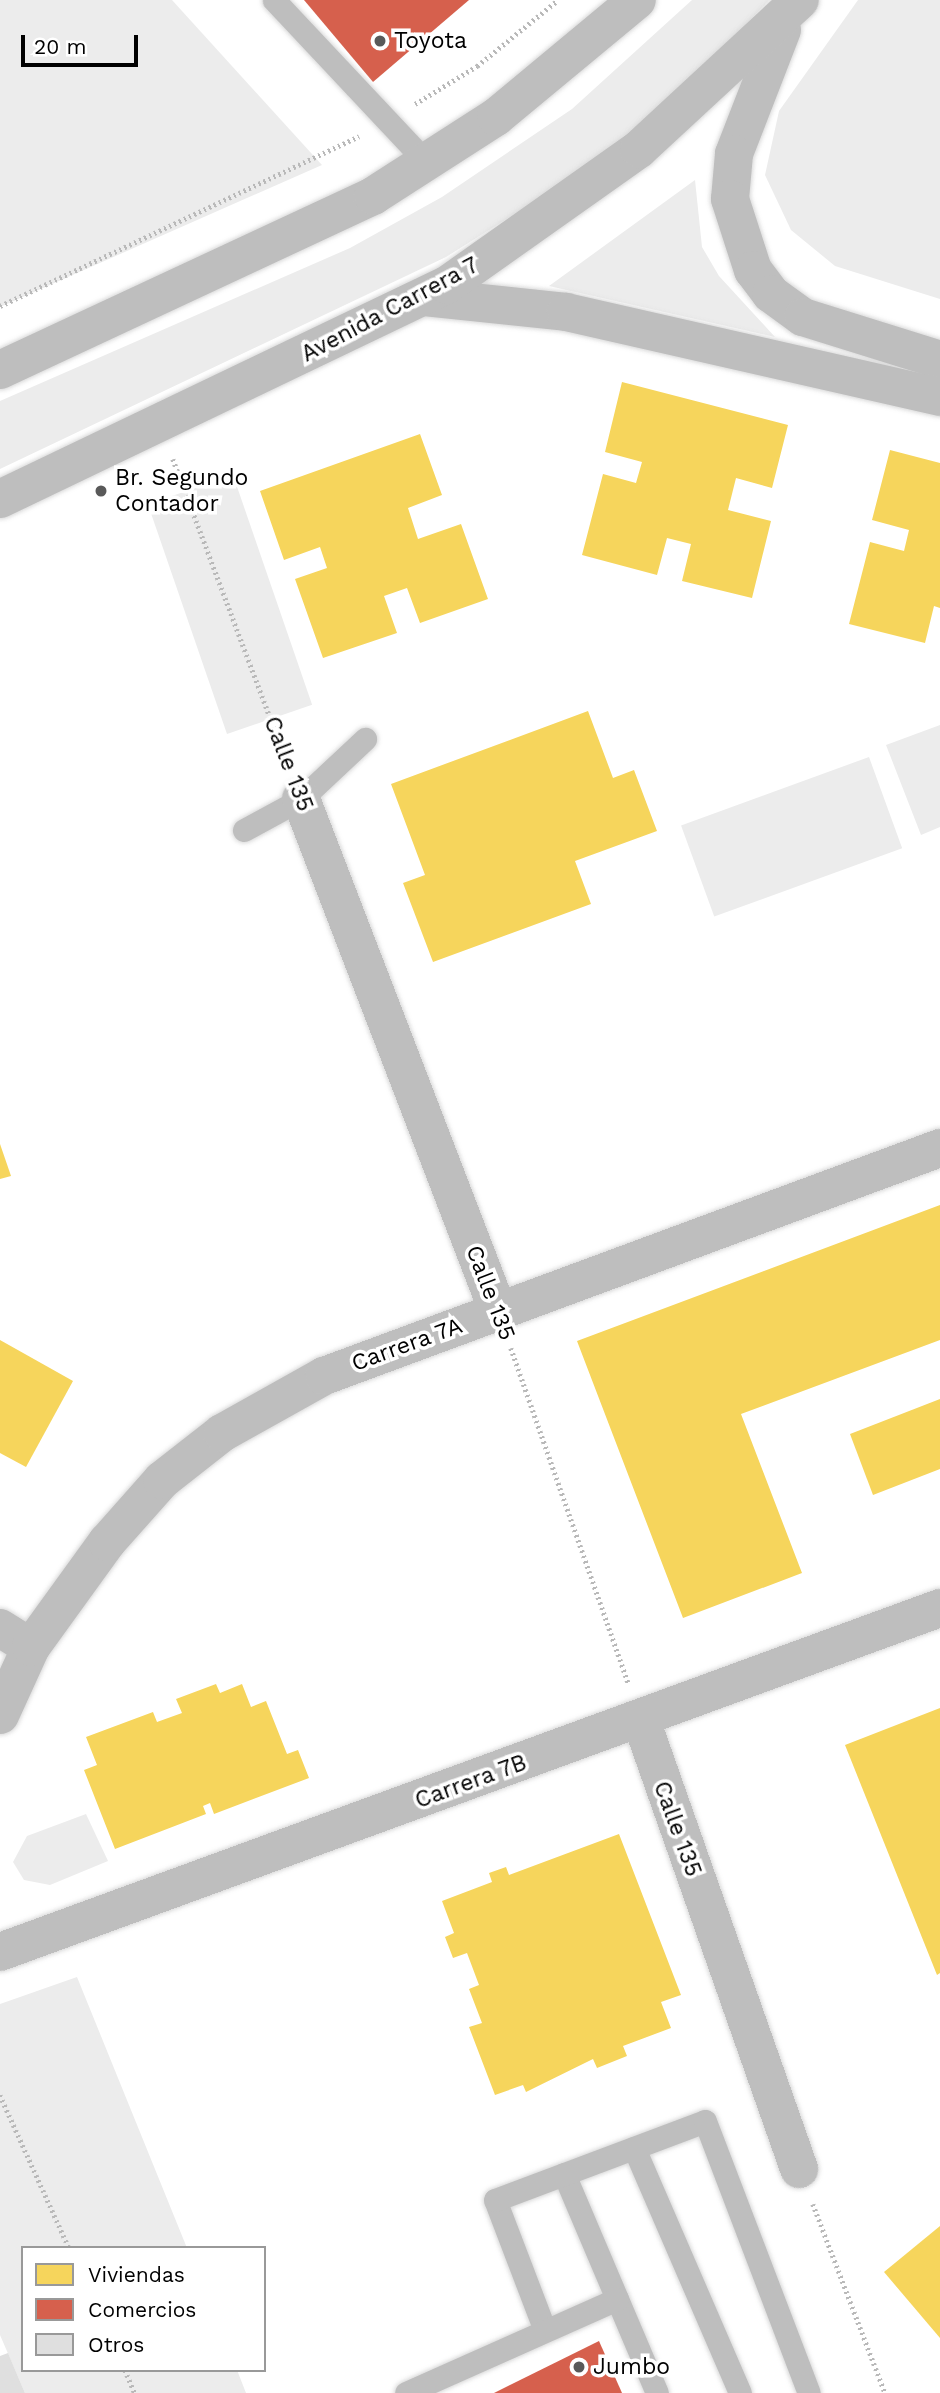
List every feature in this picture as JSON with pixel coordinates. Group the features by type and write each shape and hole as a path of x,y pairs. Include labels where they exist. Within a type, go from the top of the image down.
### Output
{"street":[{"path":"0,370 310,228 428,164 567,62 637,0"},
{"path":"795,7 734,154 730,199 738,234 771,294 803,317 940,360"},
{"name":"Avenida Carrera 7","path":"0,499 157,427 424,297 639,149 795,7"},
{"path":"424,297 566,312 940,397"},
{"name":"Calle 135","path":"301,799 498,1311"},
{"name":"Carrera 7A","path":"0,1715 16,1637 152,1491 222,1433 324,1376 940,1148"},
{"name":"Carrera 7B","path":"0,1952 641,1720 940,1608"},
{"name":"Calle 135","path":"641,1720 799,2169"}],"lane":[{"path":"274,0 428,164"},
{"path":"244,830 301,799 365,738"},
{"path":"544,2328 495,2200 705,2121 809,2393"},
{"path":"634,2148 740,2393"},
{"path":"564,2174 657,2393"},
{"path":"406,2393 544,2328 617,2299"}],"path":[{"path":"0,306 387,121 477,66 558,0"},
{"name":"Calle 135","path":"157,427 301,799"},
{"name":"Calle 135","path":"498,1311 641,1720"},
{"path":"0,2095 68,2246"},
{"path":"799,2169 885,2393"},
{"path":"126,2372 135,2393"}],"shaded area":[{"path":"0,0 172,0 322,165 0,307"},
{"path":"692,0 769,0 698,76 578,174 446,257 0,469 0,401 350,248 442,197 572,109"},
{"path":"858,0 940,0 940,299 835,266 791,230 765,175 779,111"},
{"path":"695,180 702,247 719,276 775,337 549,286"},
{"path":"233,475 312,705 227,734 148,504"},
{"path":"940,725 940,827 921,835 886,745"},
{"path":"869,757 902,848 714,917 681,825"},
{"path":"86,1814 108,1861 50,1885 24,1880 13,1862 27,1836"},
{"path":"77,1977 186,2246 21,2246 21,2372 238,2372 246,2393 25,2393 0,2335 0,2004"}],"building: Viviendas":[{"path":"622,382 788,425 772,488 736,478 728,510 771,521 752,598 682,581 691,544 667,538 657,575 582,555 603,474 636,483 642,462 605,452"},
{"path":"420,434 442,495 408,508 418,539 461,524 488,599 420,623 407,588 384,596 397,633 323,658 295,579 327,568 320,547 284,560 260,491"},
{"path":"890,450 940,463 940,608 934,606 925,643 849,624 870,542 904,551 909,530 872,520"},
{"path":"588,711 613,778 634,770 657,831 575,861 591,904 433,962 403,883 425,875 391,784"},
{"path":"0,1144 11,1176 0,1179"},
{"path":"940,1205 940,1340 741,1414 802,1573 683,1618 577,1341"},
{"path":"0,1340 73,1381 26,1467 0,1453"},
{"path":"940,1399 940,1469 873,1495 850,1434"},
{"path":"216,1684 220,1693 242,1684 251,1707 266,1701 287,1754 298,1750 309,1778 214,1814 210,1803 203,1806 206,1814 115,1849 84,1770 97,1765 86,1737 153,1712 157,1722 182,1713 176,1699"},
{"path":"940,1708 940,1973 937,1975 845,1745"},
{"path":"619,1834 681,1995 661,2002 671,2028 623,2046 627,2056 597,2068 593,2059 526,2092 523,2085 495,2095 469,2027 482,2023 469,1989 479,1985 467,1953 453,1958 445,1937 454,1933 442,1901 492,1882 489,1873 506,1867 509,1875"},
{"path":"940,2226 940,2338 884,2272"}],"building: Comercios":[{"name":"Toyota","path":"304,0 469,0 373,82"},
{"name":"Jumbo","path":"599,2341 622,2393 494,2393"}],"building: Otros":[{"path":"8,2353 25,2393 0,2393 0,2356"}],"place":[{"name":"Toyota","path":"380,41"},
{"name":"Br. Segundo Contador","path":"101,491"},
{"name":"Jumbo","path":"579,2367"}]}
